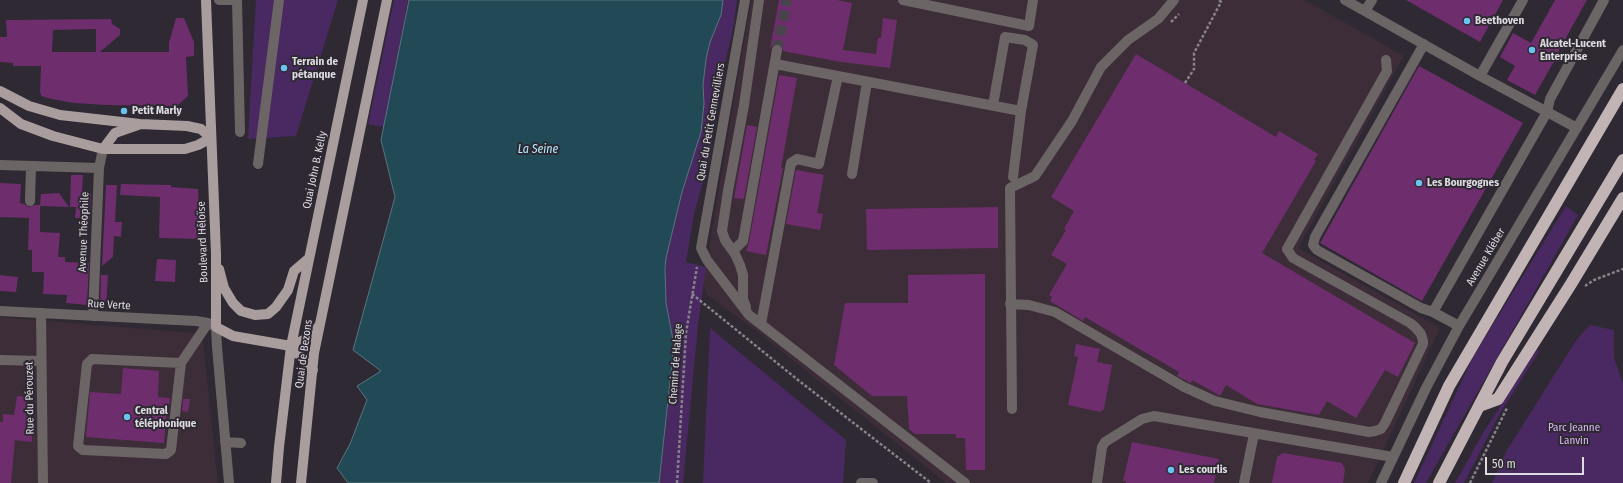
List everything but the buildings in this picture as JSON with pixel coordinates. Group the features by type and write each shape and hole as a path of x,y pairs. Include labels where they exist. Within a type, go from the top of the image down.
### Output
{"highway":[{"path":"1404,483 1449,386 1623,89"},
{"path":"1439,483 1502,362 1623,160"},
{"path":"1479,406 1498,399 1571,284 1623,198"}],"main road":[{"name":"Boulevard Héloïse","path":"209,0 211,138 216,254 212,325"},
{"name":"Quai John B. Kelly","path":"291,346 363,0"},
{"name":"Quai de Bezons","path":"301,483 313,370 320,326 387,0"},
{"path":"0,91 29,106 60,115 140,124 187,126 201,129 211,138 198,145 185,149 102,149 53,136 21,124 0,108"},
{"path":"102,149 115,133 140,124"},
{"path":"216,254 224,288 233,303 241,310 255,315 268,314 276,307 288,290 294,271 308,259"},
{"path":"212,325 233,336 291,346 310,337 320,326"},
{"path":"291,346 313,370"},
{"name":"Quai de Bezons","path":"276,483 291,346"}],"street":[{"path":"219,0 237,0 240,132"},
{"path":"258,164 279,0"},
{"name":"Quai du Petit Gennevilliers","path":"701,248 745,0"},
{"path":"749,315 744,299 743,275 738,259 725,240 722,231 744,105 759,0"},
{"path":"903,0 1029,26 1033,0"},
{"path":"1012,410 1010,188 1034,176 1072,121 1102,67 1128,40 1158,19 1174,0"},
{"path":"1345,0 1480,76 1577,128"},
{"path":"1365,11 1372,0"},
{"path":"1480,76 1523,0"},
{"path":"1433,312 1547,112 1550,99 1604,0"},
{"path":"993,105 1005,37 1025,40 1032,45 1021,111 1013,176"},
{"path":"1424,44 1315,237 1313,245 1316,250 1323,254 1421,308 1433,312 1459,326"},
{"path":"733,251 742,241 777,50"},
{"name":"Avenue Kléber","path":"1381,483 1426,388 1459,326 1623,50"},
{"path":"1010,304 1029,305 1055,312 1184,387 1215,401 1260,412 1369,432 1375,431 1383,425 1423,344 1421,334 1410,323 1293,258 1287,249 1387,72 1386,60"},
{"path":"775,64 1021,111"},
{"path":"761,324 791,163 797,159 819,164 838,76"},
{"path":"852,174 868,82"},
{"name":"Avenue Théophile","path":"93,316 99,168 102,149"},
{"path":"0,165 99,168"},
{"path":"30,201 31,166"},
{"path":"701,248 707,260 749,315 965,483"},
{"name":"Rue Verte","path":"0,311 212,325"},
{"name":"Rue du Pérouzet","path":"41,313 42,483"},
{"path":"181,363 92,359 87,364 78,446 83,450 166,454 171,450 181,363 212,325"},
{"name":"Boulevard Héloïse","path":"212,325 217,347 229,483"},
{"path":"0,360 41,361"},
{"path":"1097,483 1102,447 1105,442 1142,419 1154,416 1393,457"},
{"path":"1244,483 1254,434"},
{"path":"225,442 241,443"},
{"path":"860,483 873,483"}],"path":[{"path":"1185,83 1194,69 1194,53 1221,2 1219,0"},
{"name":"Chemin de Halage","path":"677,483 686,333 701,248"},
{"path":"1581,289 1594,280 1623,269"},
{"path":"692,294 798,380 931,483"},
{"path":"1470,483 1509,405"}],"shaded area":[{"path":"751,0 1305,0 1404,56 1298,248 1440,328 1368,483 946,483 759,333 707,295 703,282"},
{"path":"0,317 194,333 203,342 218,483 0,483"}],"green space":[{"name":"Terrain de pétanque","path":"256,0 338,0 296,136 248,139"},
{"path":"394,0 408,0 384,127 368,124"},
{"path":"723,0 737,0 734,24 725,63 713,133 711,154 694,214 686,262 706,267 698,325 683,483 659,483 674,345 666,303 666,258 682,192 701,132 704,104 703,85 706,59 710,42 721,15"},
{"path":"1566,206 1578,215 1426,483 1414,483 1473,357"},
{"name":"Parc Jeanne Lanvin","path":"1590,325 1614,330 1614,358 1623,383 1623,483 1492,483 1507,450 1577,339"},
{"path":"710,328 846,440 843,483 703,483"},
{"path":"1540,350 1499,415 1464,483 1455,483 1483,433 1536,351"}],"water":[{"name":"La Seine","path":"409,0 723,0 721,15 710,42 706,59 703,85 704,104 701,132 682,192 666,258 666,303 674,345 659,483 348,483 337,468 350,444 367,400 357,386 381,371 353,350 395,197 381,140"}],"tunnel":[{"path":"777,50 787,0"}],"place":[{"name":"Beethoven","path":"1467,21"},
{"name":"Alcatel-Lucent Enterprise","path":"1532,50"},
{"name":"Terrain de pétanque","path":"284,68"},
{"name":"Petit Marly","path":"124,111"},
{"name":"Les Bourgognes","path":"1419,183"},
{"name":"Central téléphonique","path":"127,417"},
{"name":"Les courlis","path":"1171,470"}]}
